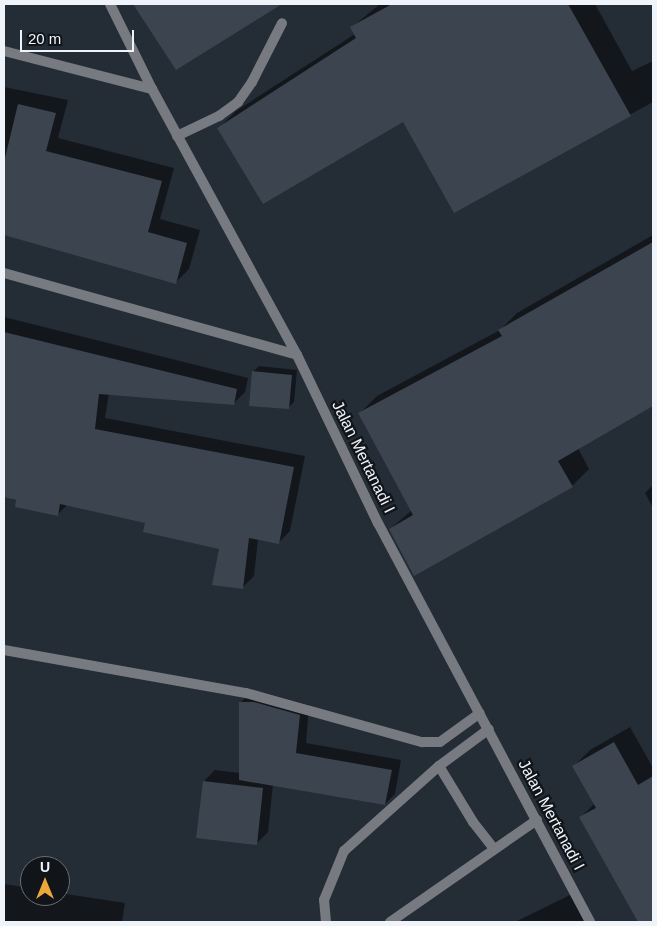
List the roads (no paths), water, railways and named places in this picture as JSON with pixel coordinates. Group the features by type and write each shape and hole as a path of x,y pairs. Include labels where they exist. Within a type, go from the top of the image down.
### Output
{"street":[{"name":"Jalan Mertanadi I","path":"110,4 152,88 297,355 378,523 590,922"},
{"path":"178,136 219,116 238,102 252,82 282,23"},
{"path":"4,51 152,88"},
{"path":"4,273 297,355"},
{"path":"4,650 246,693 422,742 440,742 480,713"},
{"path":"326,922 324,900 344,851 439,766 489,729"},
{"path":"439,766 472,822 494,850"},
{"path":"390,922 537,820"}]}
